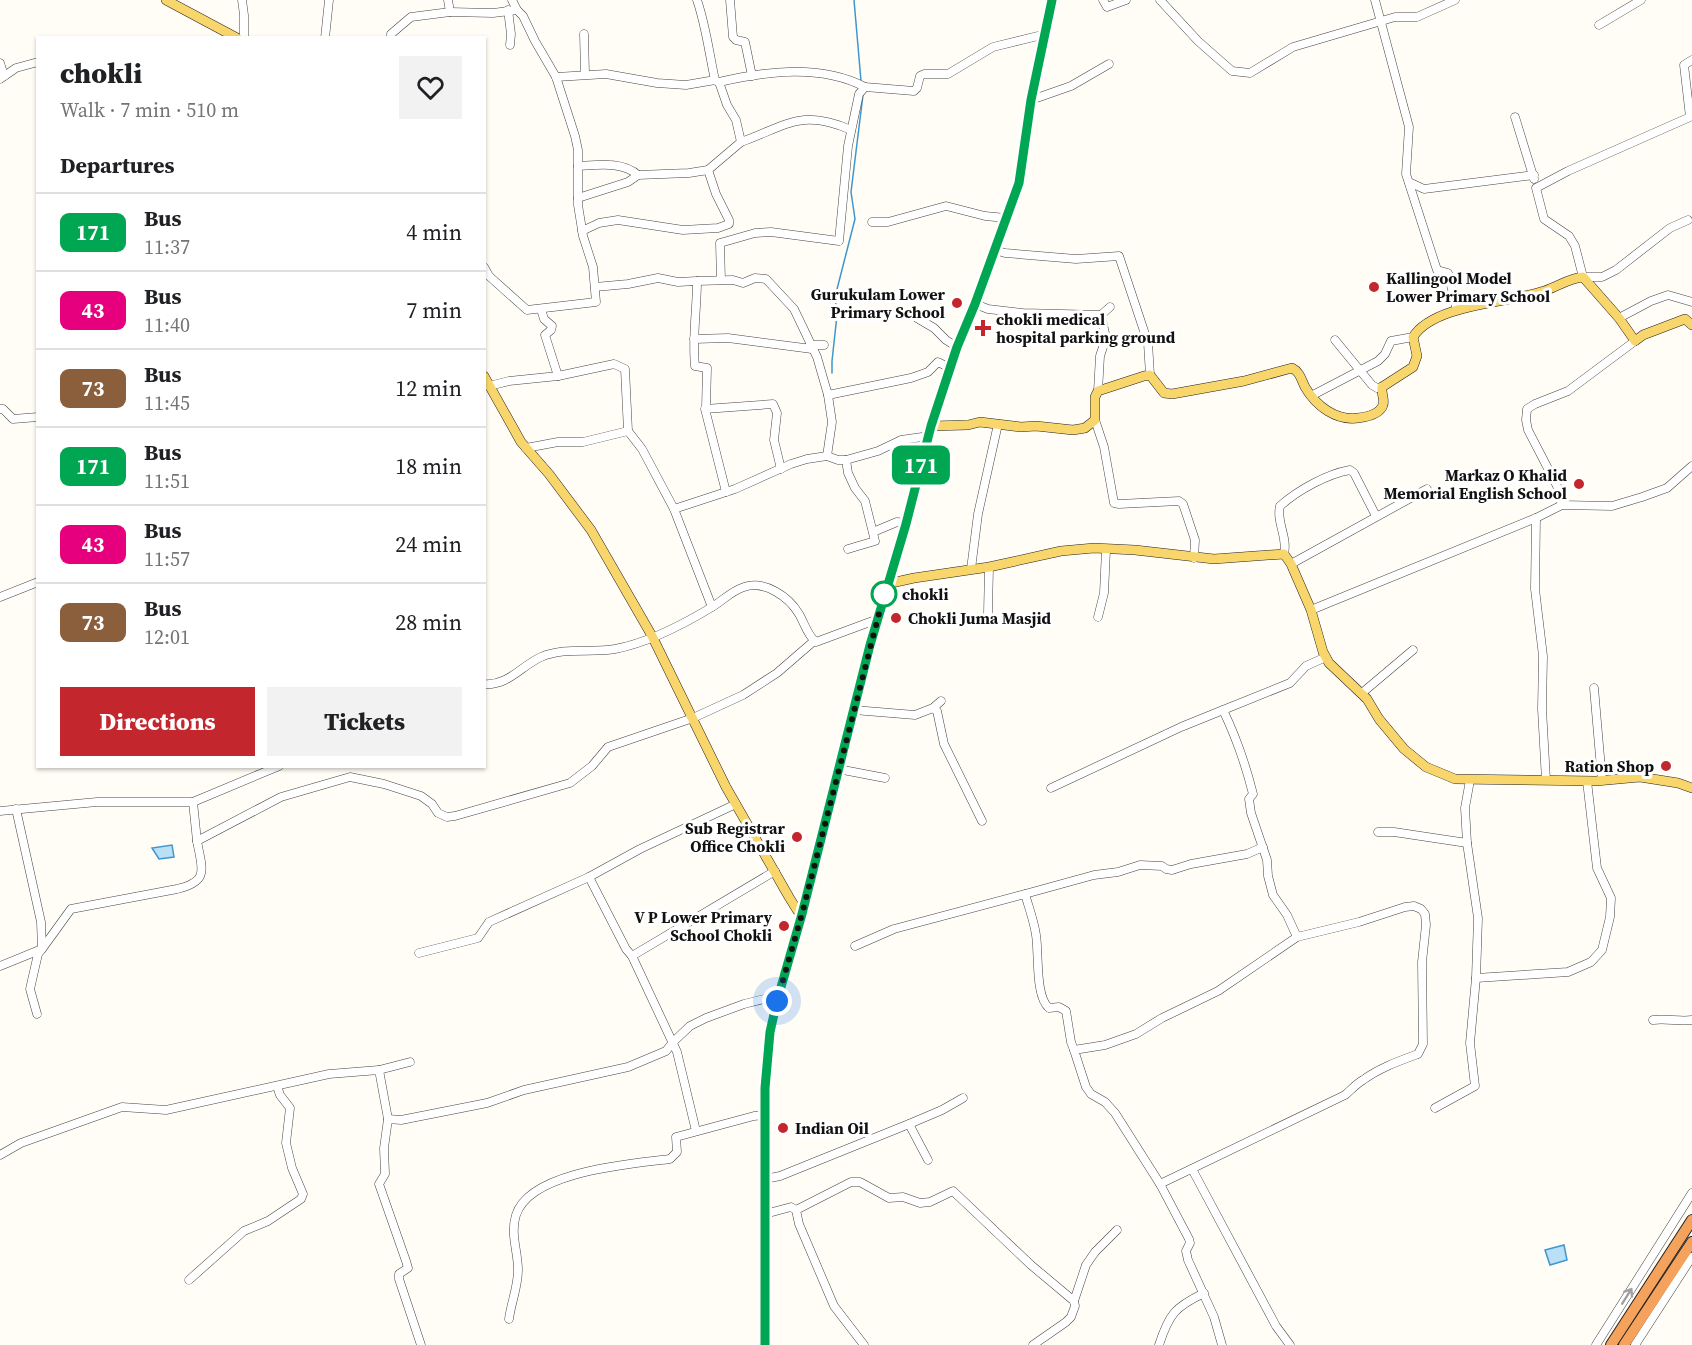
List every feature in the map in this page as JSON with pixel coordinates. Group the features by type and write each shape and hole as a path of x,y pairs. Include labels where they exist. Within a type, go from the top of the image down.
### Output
{"highway":[{"path":"1611,1345 1692,1220"},
{"path":"1624,1345 1692,1242"}],"main road":[{"path":"166,0 233,36"},
{"path":"765,1345 764,1115 767,1056 777,1001 930,431 957,347 1019,183 1031,100 1052,0"},
{"path":"930,431 980,422 1073,430 1085,428 1095,420 1095,397 1098,391 1150,375 1164,393 1172,394 1244,381 1292,368 1297,371 1311,396 1334,416 1345,419 1360,418 1379,410 1383,405 1382,387 1413,367 1417,356 1413,337 1420,327 1456,310 1544,291 1583,277 1619,318 1635,341 1643,335 1685,319 1692,325"},
{"path":"486,380 521,442 549,474 591,530 652,636 736,804 793,904 802,914"},
{"path":"887,585 914,578 989,567 1061,551 1094,548 1134,550 1194,558 1241,558 1284,554 1291,564 1311,610 1326,657 1339,675 1362,693 1385,727 1404,749 1441,775 1470,780 1587,781 1640,777 1678,783 1692,788"}],"street":[{"path":"242,0 244,36"},
{"path":"325,36 329,0"},
{"path":"448,0 450,12"},
{"path":"486,271 526,310 596,302 593,267 582,231 575,136 565,100 556,77 512,0"},
{"path":"697,0 707,33 709,57 727,105 736,120 741,142"},
{"path":"730,0 733,37 745,42 752,76"},
{"path":"1103,0 1107,7 1126,0"},
{"path":"1160,0 1209,51 1232,71 1243,73 1250,73 1293,47 1395,17 1417,17 1455,0"},
{"path":"1375,0 1409,127 1406,174 1408,182 1437,270 1448,273 1456,310"},
{"path":"1599,25 1641,0"},
{"path":"508,10 510,45"},
{"path":"392,36 411,17 450,12 493,13 517,10"},
{"path":"584,34 585,74"},
{"path":"556,77 606,74 686,86 787,73 829,74 847,78 866,87 914,92 920,76 924,74 948,74 993,47 1046,34"},
{"path":"1536,188 1568,171 1690,117 1684,65 1692,60"},
{"path":"0,63 2,77 16,68 36,63"},
{"path":"1031,100 1071,86 1109,64"},
{"path":"720,243 755,233 771,232 839,241 851,130 859,94 866,87"},
{"path":"1515,117 1534,175 1544,219 1569,236 1575,246 1583,277 1602,277 1616,270 1670,228 1688,220"},
{"path":"578,166 604,164 626,168 638,175 688,173 708,170 741,142 778,126 804,119 833,122 851,130"},
{"path":"582,231 599,223 618,220 683,230 718,228 729,224 708,170"},
{"path":"578,198 628,182 638,175"},
{"path":"1408,182 1424,189 1534,175"},
{"path":"872,222 888,222 946,206 985,216 1006,218"},
{"path":"718,228 721,280"},
{"path":"995,250 1005,253 1076,258 1119,256 1148,343 1150,375"},
{"path":"595,287 657,278 678,282 721,280 743,283 755,278 766,279 795,309 811,347 818,357 832,422 827,456"},
{"path":"697,281 695,366 706,368 708,374 706,408 726,492"},
{"path":"1619,318 1668,295 1692,302"},
{"path":"975,304 988,309 1023,313 1101,315 1110,307"},
{"path":"541,309 544,320 552,326 545,335 558,376"},
{"path":"1098,391 1100,356 1106,338 1101,315"},
{"path":"917,318 934,328 957,347"},
{"path":"1311,396 1378,361 1385,354 1391,341 1413,337"},
{"path":"694,339 728,338 811,347 824,345"},
{"path":"1335,340 1372,385 1377,388 1382,387"},
{"path":"1562,505 1557,486 1528,430 1527,409 1568,391 1635,341"},
{"path":"828,395 912,378 928,372 938,362 950,368"},
{"path":"489,386 508,381 558,376 614,364 625,369 628,431 642,449 674,509 712,607"},
{"path":"706,408 773,404 777,413 774,440 781,469"},
{"path":"0,409 14,419 36,417"},
{"path":"1095,420 1104,447 1114,503 1179,501 1183,504 1195,540 1194,558"},
{"path":"971,569 978,514 998,424"},
{"path":"526,448 558,442 583,442 628,431"},
{"path":"674,509 726,492 807,459 827,456 846,460 878,451 901,440 930,431"},
{"path":"846,460 848,473 855,488 865,501 875,541 848,549"},
{"path":"1311,610 1536,518 1562,505 1612,506 1667,488 1692,466"},
{"path":"1284,554 1285,542 1279,517 1280,506 1315,484 1345,471 1360,468"},
{"path":"1345,471 1350,470 1359,479 1376,516"},
{"path":"1291,564 1427,489"},
{"path":"1536,518 1535,589 1543,656 1542,709 1546,780"},
{"path":"873,532 897,522 906,524"},
{"path":"1098,616 1104,593 1106,550"},
{"path":"988,613 989,567"},
{"path":"0,597 36,583"},
{"path":"486,684 499,684 540,658 554,653 615,649 674,629 743,587 755,585 769,587 785,599 798,612 814,641"},
{"path":"197,841 281,797 350,777 384,784 421,796 432,804 438,813 447,817 570,783 592,766 608,747 693,718 768,679 814,641 819,642 878,619"},
{"path":"1362,693 1413,650"},
{"path":"1051,788 1181,727 1290,682 1306,666 1326,657"},
{"path":"1594,688 1602,780"},
{"path":"854,710 915,715 933,708 941,701"},
{"path":"933,708 937,711 941,722 944,744 982,821"},
{"path":"1223,711 1234,732 1249,779 1253,794 1249,800 1251,813 1263,846 1273,895 1287,915 1297,937"},
{"path":"0,811 97,802 193,802 274,768"},
{"path":"838,769 885,778"},
{"path":"1435,1108 1475,1086 1470,1042 1476,978 1478,918 1467,843 1465,808 1470,780"},
{"path":"1476,978 1568,972 1591,962 1602,950 1611,917 1611,898 1598,868 1587,781"},
{"path":"37,1014 30,989 38,954 71,909 184,887 199,881 201,876 193,802"},
{"path":"419,953 478,938 489,922 589,877 640,849 736,804"},
{"path":"16,809 41,922 42,949"},
{"path":"1378,832 1394,832 1467,843"},
{"path":"855,946 894,928 1094,875 1118,872 1140,865 1162,866 1172,870 1191,864 1247,854 1263,846"},
{"path":"632,956 775,871"},
{"path":"589,877 626,949 632,956 665,1030 673,1042 696,1131"},
{"path":"1025,894 1036,935 1044,1003 1049,1008 1059,1007 1066,1011 1071,1042 1086,1087 1091,1094 1105,1102 1115,1113 1160,1184 1189,1239 1190,1243 1186,1251 1188,1260 1204,1293 1222,1345"},
{"path":"1074,1050 1105,1045 1137,1034 1162,1018 1218,991 1297,937 1359,922 1405,907 1414,906 1425,914 1422,962 1423,1044 1418,1054 1382,1068 1344,1095 1160,1184"},
{"path":"0,966 42,949"},
{"path":"388,1119 401,1120 486,1103 524,1090 628,1067 666,1051 690,1026 706,1018 764,999 777,1001"},
{"path":"1653,1020 1666,1018 1692,1020"},
{"path":"0,1155 21,1143 122,1107 158,1111 329,1074 379,1070 410,1062"},
{"path":"379,1070 388,1119 384,1148 385,1174 379,1184 408,1268 399,1274 399,1279 421,1345"},
{"path":"189,1280 244,1231 268,1221 301,1199 303,1194 292,1168 286,1143 290,1108 280,1095 277,1086"},
{"path":"765,1179 780,1176 909,1124 963,1098"},
{"path":"509,1319 517,1284 518,1267 513,1242 516,1214 533,1192 573,1175 604,1168 670,1159 678,1152 676,1137 764,1115"},
{"path":"909,1124 927,1160"},
{"path":"1192,1169 1276,1326 1290,1345"},
{"path":"796,1210 851,1182 860,1182 889,1198 903,1197 920,1203 930,1202 953,1191 1031,1265 1077,1304"},
{"path":"1596,1345 1692,1193"},
{"path":"765,1214 790,1207 796,1210"},
{"path":"796,1210 799,1224 834,1306 864,1345"},
{"path":"1033,1345 1071,1317 1077,1304 1086,1265 1095,1252 1117,1230"},
{"path":"1635,1345 1692,1257"},
{"path":"1159,1345 1173,1313 1186,1301 1204,1293"}],"water":[{"path":"172,845 174,857 159,859 152,848"},
{"path":"1564,1245 1567,1260 1550,1265 1545,1250"}],"waterway":[{"path":"854,0 861,81"},
{"path":"832,373 837,315 835,297 855,219 851,192 863,95"}],"bus line":[{"name":"171","path":"765,1345 764,1127 770,1032 870,645 906,524 931,426 957,347 1019,183 1031,100 1052,0"}],"place":[{"name":"Kallingool Model Lower Primary School","path":"1374,287"},
{"name":"Gurukulam Lower Primary School","path":"957,303"},
{"name":"chokli medical hospital parking ground","path":"983,328"},
{"name":"Markaz O Khalid Memorial English School","path":"1579,484"},
{"name":"chokli","path":"884,594"},
{"name":"Chokli Juma Masjid","path":"896,618"},
{"name":"Ration Shop","path":"1666,766"},
{"name":"Sub Registrar Office Chokli","path":"797,837"},
{"name":"V P Lower Primary School Chokli","path":"784,926"},
{"name":"Indian Oil","path":"783,1128"}],"route":[{"path":"777,1001 802,914 884,594"}]}
